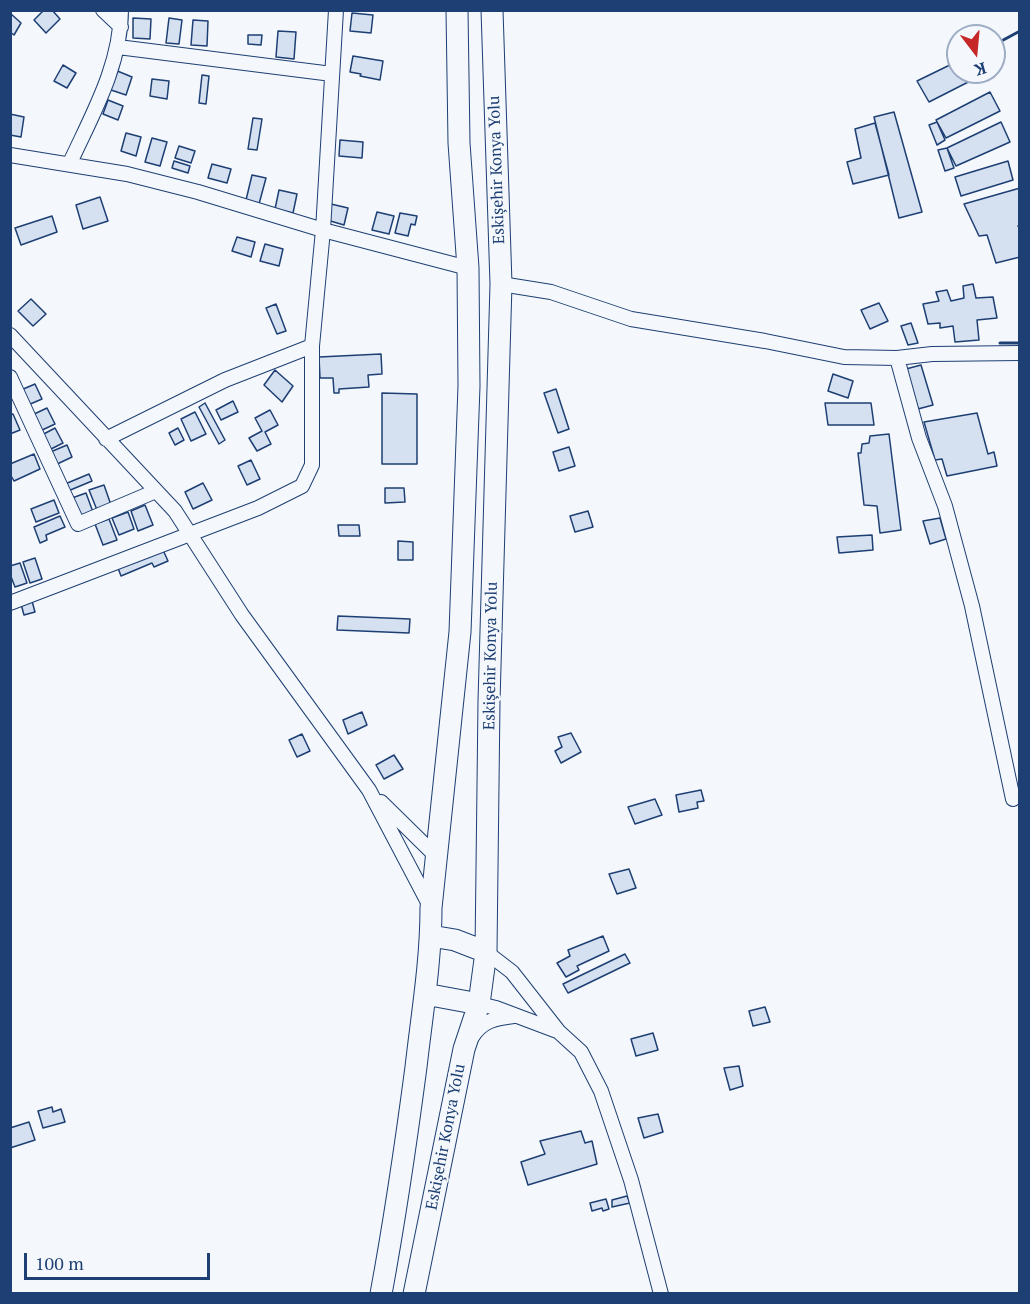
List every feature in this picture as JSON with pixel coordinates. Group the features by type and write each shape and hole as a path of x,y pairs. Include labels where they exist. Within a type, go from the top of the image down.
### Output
{"highway":[{"name":"Eskişehir Konya Yolu","path":"381,1293 398,1205 425,994 436,856 460,632 469,386 468,268 459,143 457,10"},
{"name":"Eskişehir Konya Yolu","path":"414,1293 464,1049 479,1005 486,952 489,700 501,284 492,10"},
{"path":"431,936 455,940 486,952"},
{"path":"425,994 479,1005"}],"street":[{"path":"103,10 121,27"},
{"path":"70,163 110,74 118,47 121,10"},
{"path":"10,603 258,508 302,486 312,465 312,346 323,230 336,10"},
{"path":"118,47 332,74"},
{"path":"12,156 70,163 127,174 198,192 323,230 468,268"},
{"path":"501,284 551,292 631,319 765,341 844,357 897,358 932,354 1020,353"},
{"path":"10,334 106,440 176,511 242,615 371,792 431,908"},
{"path":"106,440 225,380 312,346"},
{"path":"897,358 919,438 945,506 972,606 1013,799"},
{"path":"10,377 78,524 156,491"},
{"path":"371,792 436,856"},
{"path":"486,952 512,972 559,1032 581,1052 601,1091 631,1180 661,1293"},
{"path":"479,1005 518,1016 559,1032"},
{"path":"464,1049 478,1028 494,1019 518,1016"}],"building":[{"path":"44,10 52,10 60,19 46,33 34,20"},
{"path":"10,13 21,23 14,35 10,32"},
{"path":"352,13 373,15 371,33 350,31"},
{"path":"133,18 151,19 150,39 133,38"},
{"path":"169,18 182,20 179,44 166,43"},
{"path":"193,20 208,21 207,46 191,45"},
{"path":"278,31 296,32 294,59 276,57"},
{"path":"248,35 262,35 261,45 248,44"},
{"path":"353,56 383,61 380,80 350,72"},
{"path":"63,65 76,73 67,88 54,81"},
{"path":"946,67 946,84 964,84 929,102 917,81"},
{"path":"115,70 132,77 126,95 108,89"},
{"path":"202,75 209,76 206,104 199,103"},
{"path":"152,79 169,81 167,99 150,96"},
{"path":"990,92 1000,111 946,138 936,120"},
{"path":"108,100 123,106 118,120 103,114"},
{"path":"894,112 922,212 899,218 874,117"},
{"path":"10,114 24,117 21,137 10,135"},
{"path":"253,118 262,119 257,150 248,149"},
{"path":"937,122 945,140 937,145 929,125"},
{"path":"1001,122 1010,142 956,166 947,148"},
{"path":"875,123 889,175 853,184 847,162 861,158 855,129"},
{"path":"126,133 141,137 136,156 121,151"},
{"path":"152,138 167,142 160,166 145,162"},
{"path":"340,140 363,142 362,158 339,156"},
{"path":"179,146 195,151 191,163 175,158"},
{"path":"947,148 954,168 945,171 938,150"},
{"path":"174,161 190,166 188,173 172,168"},
{"path":"1008,161 1013,180 961,196 955,177"},
{"path":"212,164 231,169 227,183 208,178"},
{"path":"252,175 266,178 259,204 246,200"},
{"path":"1020,188 1020,225 1018,226 1020,257 996,263 987,235 979,236 964,204"},
{"path":"279,190 297,194 293,213 275,209"},
{"path":"100,197 108,221 83,229 76,205"},
{"path":"331,204 348,208 344,225 327,220"},
{"path":"377,212 394,216 389,234 372,230"},
{"path":"400,213 417,216 415,225 411,224 408,236 395,233"},
{"path":"52,216 57,232 21,245 15,228"},
{"path":"237,237 255,242 251,257 232,251"},
{"path":"265,244 283,249 279,266 260,261"},
{"path":"973,284 976,298 993,297 997,318 977,320 979,340 955,342 953,326 940,328 940,323 928,324 923,304 939,301 936,292 947,290 951,301 964,298 963,286"},
{"path":"31,299 46,314 33,326 18,311"},
{"path":"879,303 888,321 870,329 861,310"},
{"path":"276,304 286,331 277,334 266,308"},
{"path":"911,323 918,343 908,345 901,326"},
{"path":"381,354 382,374 368,375 369,387 339,389 339,393 334,393 333,378 320,378 319,357"},
{"path":"921,365 933,405 918,409 906,369"},
{"path":"275,370 293,386 282,402 264,385"},
{"path":"833,374 853,381 848,398 828,391"},
{"path":"35,384 42,399 28,405 21,390"},
{"path":"556,389 569,429 558,433 544,393"},
{"path":"382,393 417,394 417,464 382,464"},
{"path":"233,401 238,412 221,420 216,410"},
{"path":"205,403 225,440 219,444 199,407"},
{"path":"825,403 871,403 874,425 828,425"},
{"path":"47,408 55,424 38,432 30,416"},
{"path":"270,410 278,425 265,432 271,444 257,451 249,438 262,431 255,418"},
{"path":"195,412 206,434 191,441 181,419"},
{"path":"977,413 988,454 994,452 997,466 947,476 942,459 935,460 924,422"},
{"path":"13,414 20,430 10,434 10,415"},
{"path":"55,428 63,443 47,451 40,436"},
{"path":"178,428 184,440 175,445 169,433"},
{"path":"889,434 901,530 880,533 877,506 864,505 858,453 861,453 862,444 869,443 870,436"},
{"path":"67,445 72,457 53,466 48,453"},
{"path":"569,447 575,466 559,471 553,452"},
{"path":"34,454 40,469 14,481 10,474 10,464"},
{"path":"251,460 260,479 247,485 238,466"},
{"path":"89,474 92,481 68,491 65,484"},
{"path":"203,483 212,500 193,509 185,492"},
{"path":"104,485 111,505 97,510 89,490"},
{"path":"385,488 404,488 405,502 385,503"},
{"path":"86,493 93,512 79,517 72,498"},
{"path":"54,500 59,513 36,522 31,509"},
{"path":"145,505 153,525 138,531 131,511"},
{"path":"588,511 593,527 575,532 570,516"},
{"path":"128,512 134,529 119,535 112,518"},
{"path":"60,516 65,527 46,535 47,540 40,543 34,527"},
{"path":"940,518 946,539 930,544 923,521"},
{"path":"109,519 117,540 103,545 95,524"},
{"path":"338,525 359,525 360,536 339,536"},
{"path":"872,535 873,550 839,553 837,537"},
{"path":"398,541 413,542 413,560 398,560"},
{"path":"163,550 168,561 154,567 152,563 121,576 118,568"},
{"path":"35,558 42,579 30,583 23,562"},
{"path":"20,563 27,583 15,587 10,574 10,566"},
{"path":"32,601 35,612 24,615 21,604"},
{"path":"338,616 410,619 409,633 337,630"},
{"path":"362,712 367,725 348,734 343,720"},
{"path":"571,733 581,752 561,763 555,751 562,747 558,737"},
{"path":"302,734 310,751 297,757 289,740"},
{"path":"394,755 403,769 384,779 376,765"},
{"path":"701,790 704,801 697,802 698,808 679,812 676,795"},
{"path":"655,799 662,815 635,824 628,807"},
{"path":"629,869 636,888 617,894 609,874"},
{"path":"603,936 609,951 577,966 579,970 566,977 557,963 570,956 568,950"},
{"path":"625,954 630,963 568,993 563,984"},
{"path":"765,1007 770,1022 753,1026 749,1011"},
{"path":"653,1033 658,1050 636,1056 631,1039"},
{"path":"739,1066 743,1086 730,1090 724,1068"},
{"path":"52,1107 53,1112 61,1109 65,1122 43,1128 38,1111"},
{"path":"658,1114 663,1132 644,1138 638,1118"},
{"path":"29,1122 35,1140 10,1148 10,1128"},
{"path":"581,1131 585,1143 592,1141 597,1164 528,1185 521,1162 545,1154 540,1141"},
{"path":"627,1196 630,1203 612,1207 612,1200"},
{"path":"606,1199 609,1209 603,1211 602,1208 592,1211 590,1203"}],"wall":[{"path":"1006,39 1020,31"},
{"path":"1000,343 1020,343"}]}
